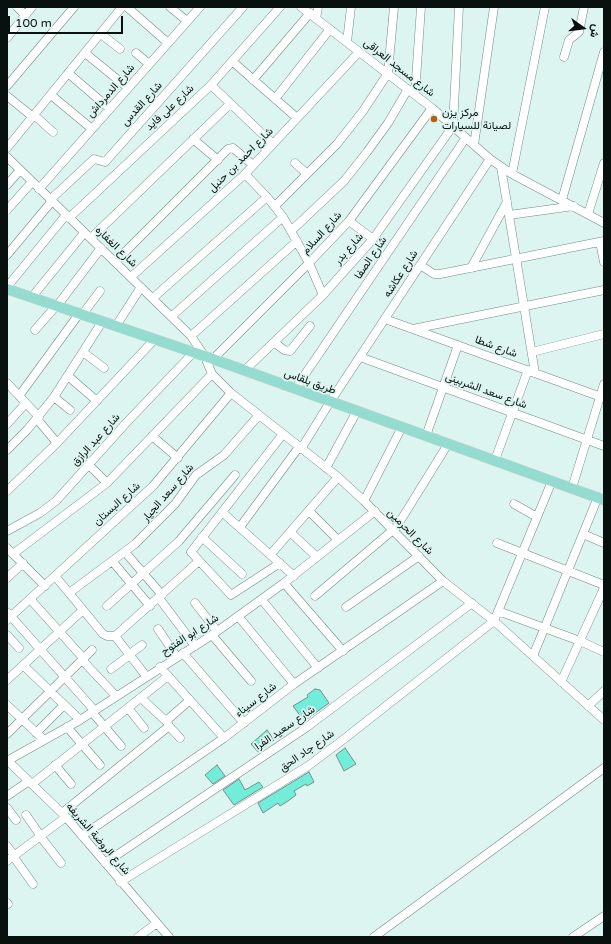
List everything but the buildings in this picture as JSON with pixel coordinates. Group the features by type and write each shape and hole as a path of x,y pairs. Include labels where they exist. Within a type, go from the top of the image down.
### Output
{"main road":[{"name":"طريق بلقاس","path":"7,288 209,358 601,498"}],"street":[{"path":"17,7 26,15"},
{"path":"7,38 32,7"},
{"path":"7,86 74,7"},
{"path":"7,148 122,7"},
{"path":"127,7 168,43"},
{"path":"170,7 187,21"},
{"name":"شارع الدمرداش","path":"39,189 200,7"},
{"name":"شارع القدس","path":"51,201 94,159 105,162 243,7"},
{"name":"شارع على فايد","path":"7,288 67,216 211,85 280,7"},
{"name":"شارع مسجد العراقى","path":"301,7 432,108 466,139 501,167 604,222"},
{"path":"254,80 313,16 318,7"},
{"path":"346,42 351,7"},
{"path":"275,206 337,144 359,116 388,73 394,7"},
{"path":"292,231 344,181 411,92 421,7"},
{"path":"453,126 459,7"},
{"path":"474,145 494,7"},
{"path":"512,174 545,7"},
{"path":"564,57 567,43 579,32 584,7"},
{"path":"275,99 330,29"},
{"path":"101,34 120,49"},
{"name":"شارع احمد بن حنبل","path":"131,277 245,174 359,52"},
{"path":"562,200 604,52"},
{"path":"85,53 128,88"},
{"path":"136,53 149,64"},
{"path":"232,61 297,118"},
{"path":"68,73 110,109"},
{"path":"211,85 273,144"},
{"path":"51,95 92,129"},
{"path":"7,96 53,132"},
{"path":"32,297 88,236 230,104"},
{"name":"شارع السلام","path":"209,358 309,263 349,221 432,108"},
{"name":"شارع بدر","path":"244,371 323,295 373,239 453,126"},
{"path":"193,139 218,160"},
{"name":"شارع الصفا","path":"295,389 466,139"},
{"path":"115,262 228,150 233,148 253,165"},
{"name":"شارع عكاشه","path":"240,526 300,448 490,159"},
{"name":"شارع الغفاره","path":"8,160 172,316 209,358"},
{"path":"295,162 307,174"},
{"path":"588,214 604,163"},
{"path":"495,460 513,412 532,372 532,352 501,167"},
{"path":"7,185 20,170"},
{"path":"245,174 275,206 283,217 309,263 323,295"},
{"path":"7,210 32,182"},
{"path":"153,298 267,197"},
{"path":"7,255 51,201"},
{"path":"471,268 507,202"},
{"path":"509,215 574,206"},
{"path":"172,316 283,217"},
{"path":"349,221 373,239"},
{"path":"191,336 297,241"},
{"path":"420,265 436,274 602,241 604,262"},
{"path":"35,330 56,306 101,248"},
{"path":"116,326 141,287"},
{"path":"412,329 604,290"},
{"path":"19,396 100,291"},
{"name":"شارع شطا","path":"385,319 602,397"},
{"path":"7,450 38,418 54,397 102,322"},
{"path":"274,342 284,350 290,351 310,326"},
{"path":"532,352 604,334"},
{"path":"7,492 57,443 154,340"},
{"path":"426,436 458,345"},
{"path":"83,352 104,368"},
{"name":"شارع عبد الرازق","path":"7,531 48,508 193,353"},
{"name":"شارع سعد الشربينى","path":"360,357 604,446"},
{"name":"شارع الحرمين","path":"209,358 212,374 231,393 338,478 375,511 443,581 494,621 604,720"},
{"path":"45,586 10,551 107,483 212,374"},
{"path":"68,376 97,401"},
{"path":"7,383 26,403 57,443"},
{"path":"572,488 602,397 604,384"},
{"name":"شارع البستان","path":"8,617 45,586 139,500 178,458 231,393"},
{"path":"54,397 70,410"},
{"path":"7,424 26,403"},
{"path":"326,468 357,411"},
{"name":"شارع سعد الجيار","path":"69,593 113,562 156,525 175,504 196,475 224,455 259,416"},
{"path":"364,501 402,427"},
{"path":"280,563 235,594 229,594 191,552 283,434"},
{"path":"152,436 178,458"},
{"path":"315,596 394,530 448,444"},
{"path":"89,465 107,483"},
{"path":"107,606 187,533 235,475"},
{"path":"271,554 338,478"},
{"path":"494,621 552,481"},
{"path":"533,656 583,534 601,498"},
{"path":"514,504 537,517"},
{"path":"309,511 338,540"},
{"name":"شارع ابو الفتوح","path":"7,761 80,720 146,676 215,633 294,576 375,511"},
{"path":"222,512 240,526 294,576"},
{"path":"290,532 317,557"},
{"path":"583,534 604,543"},
{"path":"202,537 242,574"},
{"path":"497,543 604,587 560,682"},
{"path":"125,552 143,573 195,646"},
{"path":"346,607 418,556"},
{"path":"55,576 103,634 111,637 115,636 150,606 199,561"},
{"path":"113,562 150,606"},
{"path":"7,578 23,563"},
{"name":"شارع سيناء","path":"82,836 224,738 294,684 443,581"},
{"path":"284,583 343,651"},
{"path":"30,599 116,696"},
{"path":"262,600 318,668"},
{"path":"195,603 215,633 251,681"},
{"name":"شارع سعيد الفرا","path":"105,863 307,728 472,603"},
{"path":"7,680 83,610"},
{"path":"498,611 580,640 604,652"},
{"path":"238,616 294,684"},
{"path":"8,617 64,677 121,746"},
{"name":"شارع جاد الحق","path":"120,882 308,766 344,740 494,621"},
{"path":"158,629 180,655 244,723"},
{"path":"7,635 19,648"},
{"path":"115,636 146,676"},
{"path":"111,669 142,645"},
{"path":"7,734 92,650"},
{"path":"23,665 80,720"},
{"path":"160,667 224,738"},
{"path":"7,796 31,783 168,676"},
{"path":"588,706 604,691"},
{"path":"141,698 168,723 180,738"},
{"path":"11,857 40,836 64,815 168,723 190,700"},
{"path":"7,705 44,740"},
{"path":"36,733 64,705"},
{"path":"128,708 144,728"},
{"path":"67,727 100,765"},
{"name":"شارع الروضة الشريفه","path":"7,761 64,815 120,882 169,937"},
{"path":"55,765 71,784"},
{"path":"374,937 604,768"},
{"path":"7,808 16,820"},
{"path":"26,815 61,863"},
{"path":"7,846 11,857 33,884"},
{"path":"573,937 604,916"},
{"path":"138,937 156,923"}],"place":[{"name":"مركز يزن لصيانة للسيارات","path":"434,119"}]}
